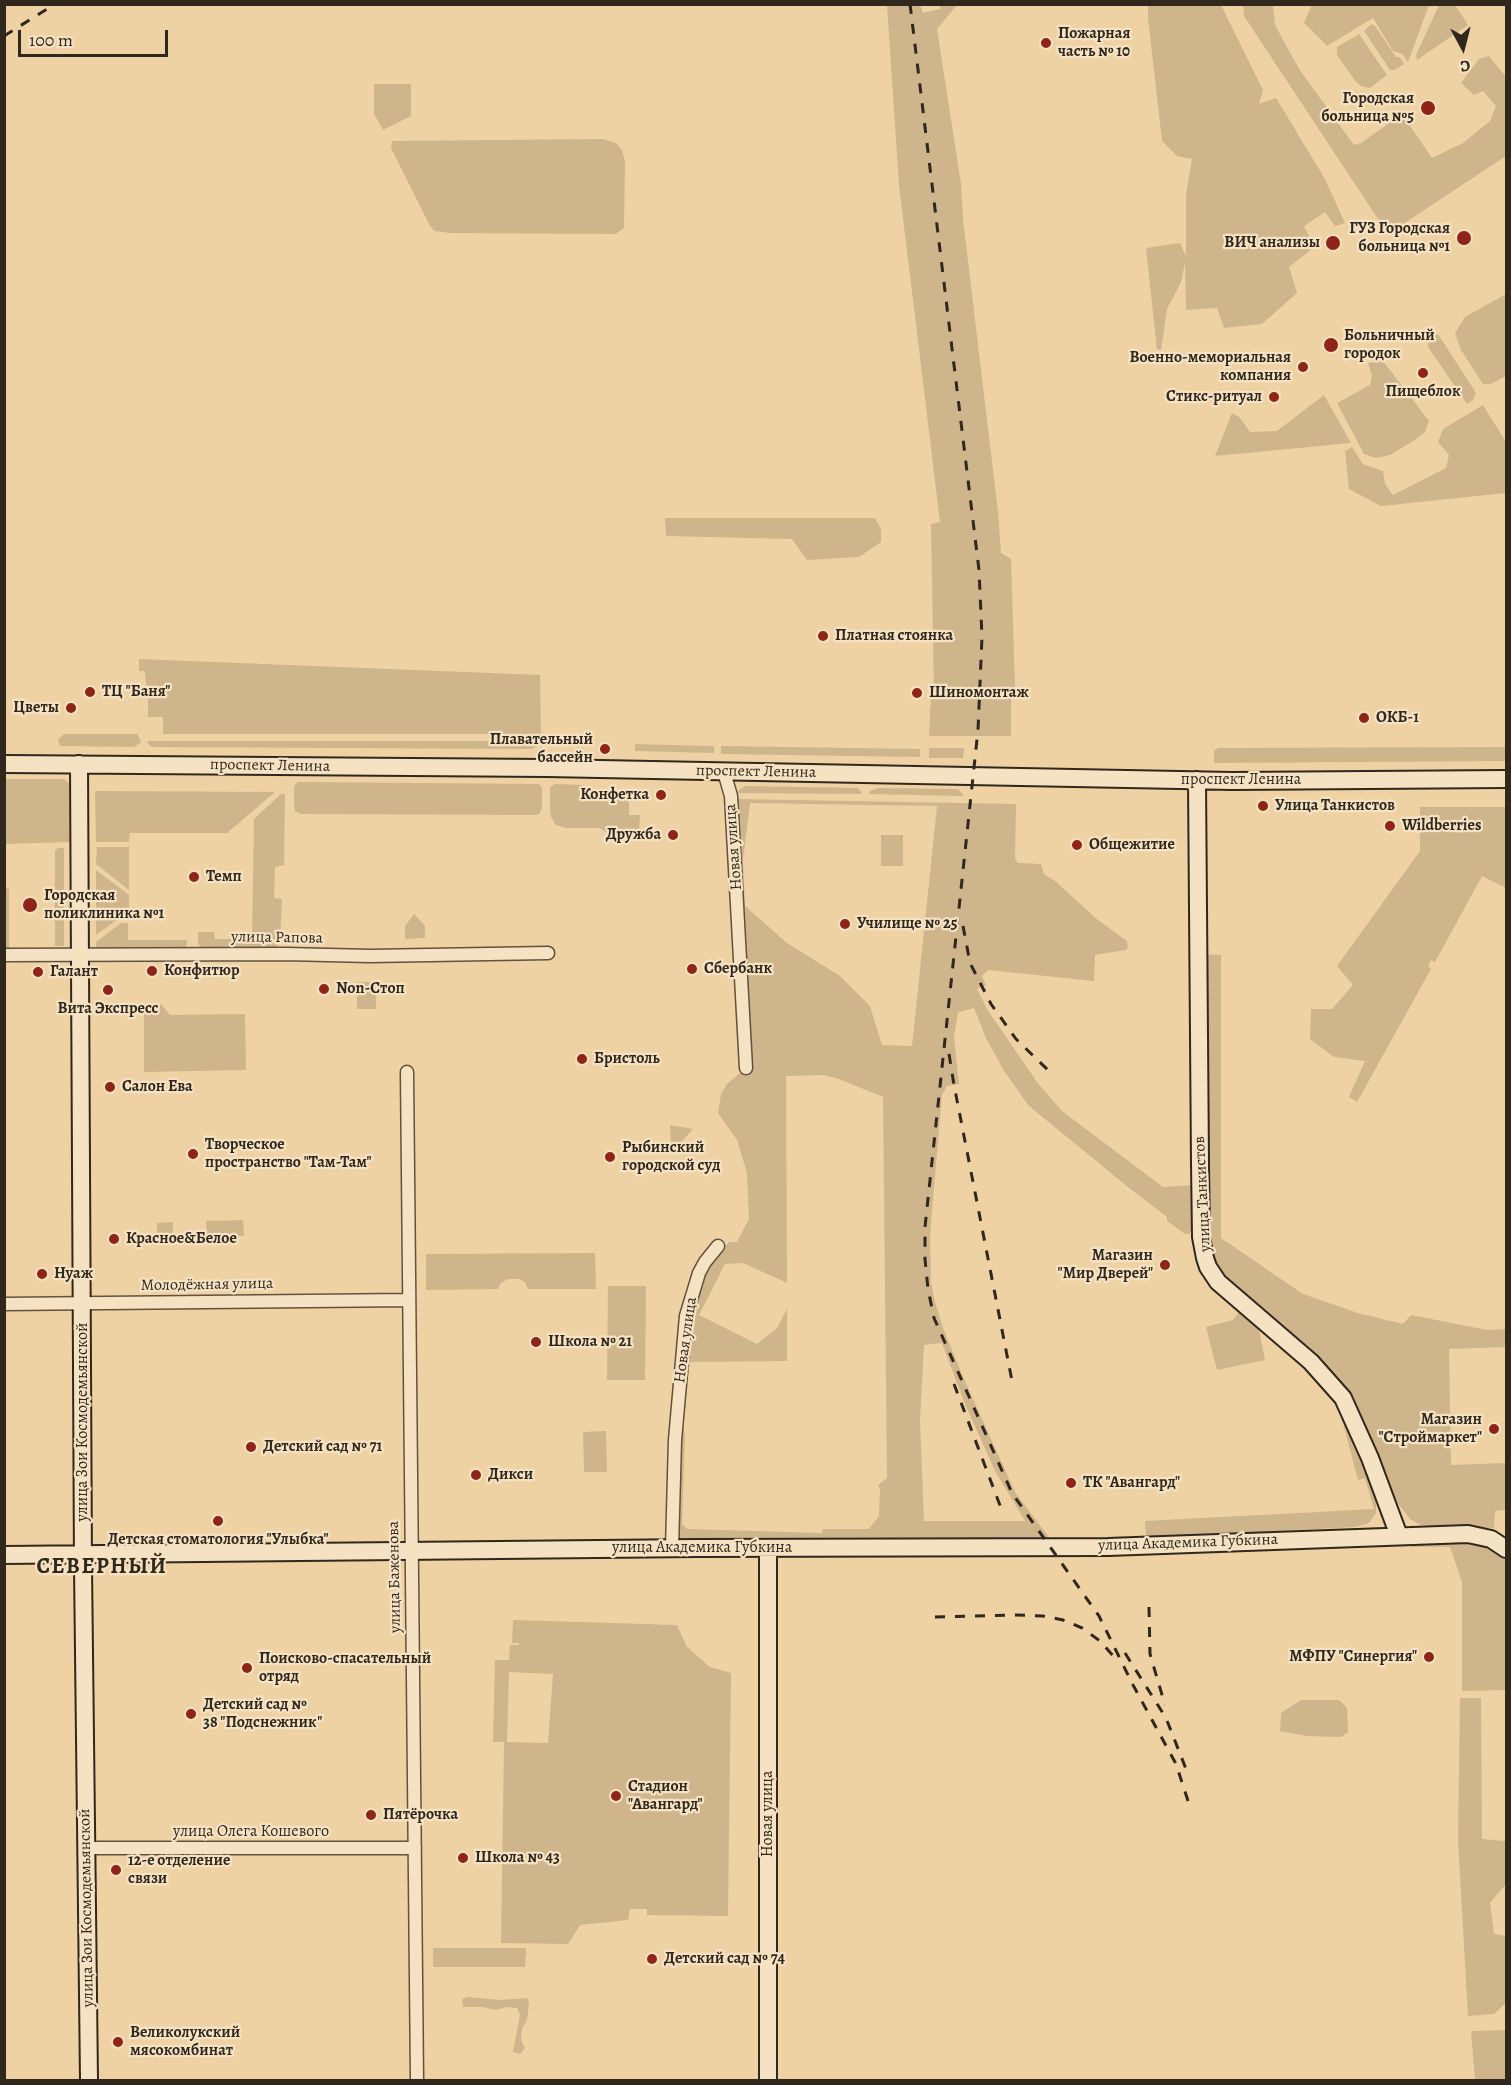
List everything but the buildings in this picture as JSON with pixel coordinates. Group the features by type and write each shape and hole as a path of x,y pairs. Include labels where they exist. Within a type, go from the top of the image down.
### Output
{"street":[{"name":"проспект Ленина","path":"4,764 1197,780 1506,779"},
{"name":"улица Зои Космодемьянской","path":"79,764 83,1554 89,2080"},
{"name":"Новая улица","path":"724,772 731,796 746,1068"},
{"name":"улица Танкистов","path":"1197,780 1200,1176 1205,1258 1218,1282 1311,1362 1343,1398 1370,1458 1399,1536"},
{"name":"улица Рапова","path":"4,955 370,956 548,953"},
{"name":"улица Баженова","path":"407,1072 417,2080"},
{"name":"Новая улица","path":"672,1548 675,1440 686,1316 699,1273 718,1246"},
{"name":"Молодёжная улица","path":"4,1304 409,1300"},
{"path":"1399,1536 1468,1534 1491,1539 1506,1549"},
{"name":"улица Академика Губкина","path":"4,1555 1108,1546 1399,1536"},
{"name":"Новая улица","path":"768,1548 768,2080"},
{"name":"улица Олега Кошевого","path":"86,1848 415,1848"}],"shaded area":[{"path":"1312,4 1429,5 1408,62 1402,54 1393,51 1373,18 1327,46 1304,23"},
{"path":"887,5 920,5 923,13 940,9 940,5 957,5 937,29 961,184 1001,553 1011,559 1015,688 1011,689 1011,736 929,736 931,696 934,695 931,524 940,522 899,185"},
{"path":"1148,5 1221,5 1263,90 1259,104 1276,98 1325,179 1345,223 1335,226 1325,212 1304,226 1314,247 1289,267 1297,293 1262,324 1224,328 1217,308 1186,310 1185,263 1181,282 1167,309 1161,350 1157,349 1146,248 1180,243 1186,256 1186,194 1192,159 1177,156 1162,141"},
{"path":"1243,5 1273,5 1275,25 1299,69 1354,145 1361,143 1402,114 1432,158 1463,143 1490,121 1496,106 1483,91 1474,95 1461,83 1479,59 1489,56 1506,77 1506,156 1397,228 1382,225 1244,16"},
{"path":"1439,5 1455,5 1468,25 1417,60 1416,55"},
{"path":"1371,24 1375,26 1396,57 1400,57 1404,64 1390,70 1364,31"},
{"path":"1359,34 1387,75 1370,88 1356,82 1337,55 1337,47"},
{"path":"374,84 411,84 411,116 383,130 374,114"},
{"path":"603,139 616,143 622,150 625,162 624,228 616,234 435,231 430,226 391,148 392,141"},
{"path":"1506,294 1506,376 1491,384 1483,384 1461,350 1455,333 1465,317"},
{"path":"1438,334 1476,393 1473,400 1467,404 1428,347 1429,338"},
{"path":"1383,361 1429,421 1425,432 1415,440 1390,455 1376,458 1364,454 1337,403 1370,385 1372,376 1368,363"},
{"path":"1324,395 1351,443 1215,456 1232,413 1239,417 1250,432 1277,431"},
{"path":"1483,405 1506,442 1506,493 1381,506 1349,489 1345,451 1352,447 1363,464 1383,471 1385,484 1393,495 1446,468 1449,455 1438,442 1443,429"},
{"path":"665,518 875,518 881,529 881,542 859,557 807,560 792,539 666,536"},
{"path":"139,659 540,675 541,734 163,734 163,717 148,717 148,686 145,671 139,671"},
{"path":"64,734 137,734 141,741 134,747 60,746 58,739"},
{"path":"147,741 540,741 539,745 532,749 154,747 150,746"},
{"path":"635,744 714,746 714,753 635,751"},
{"path":"721,746 920,749 920,757 721,754"},
{"path":"1506,747 1506,761 1214,763 1214,751 1218,748"},
{"path":"929,748 964,748 963,758 929,758"},
{"path":"4,779 64,779 72,786 71,842 5,844"},
{"path":"298,782 539,784 542,788 542,808 536,815 301,814 295,811 294,804 294,786"},
{"path":"555,784 584,785 585,797 629,797 629,815 640,815 639,831 634,836 611,836 600,828 565,828 556,825 551,817 550,807 550,787"},
{"path":"746,786 858,788 862,794 737,793"},
{"path":"878,788 958,789 964,796 869,794 870,791"},
{"path":"95,791 275,792 227,833 130,833 129,842 96,842"},
{"path":"281,794 285,794 284,865 275,867 274,898 282,899 280,943 275,948 203,949 198,944 198,932 214,932 215,939 252,939 254,819"},
{"path":"737,799 1016,804 1015,858 1018,863 1041,864 1044,874 1055,881 1098,920 1127,941 1126,950 1095,955 1094,981 988,970 982,976 986,985 977,989 987,1009 1037,1082 1062,1111 1163,1187 1194,1185 1195,1234 1191,1231 1185,1234 1167,1221 1167,1217 1029,1106 1004,1071 986,1038 974,1008 958,1012 954,1037 959,1084 947,1086 942,1095 930,1235 931,1283 935,1302 964,1379 1015,1492 1051,1540 676,1540 677,1477 691,1316 708,1265 729,1242 737,1242 749,1219 747,1173 737,1140 718,1113 721,1094 727,1084 741,1072 752,1071","holes":["750,803 937,806 912,1046 882,1045 870,1006 840,976 787,943 745,906 743,861","822,1075 836,1078 883,1097 887,1478 878,1485 880,1489 879,1516 869,1529 823,1529 822,1533 687,1529 682,1524 685,1433 683,1427 688,1362 787,1361 787,1309 777,1328 757,1344 699,1315 725,1264 743,1263 787,1283 786,1076","942,1343 965,1404 995,1471 1025,1521 924,1521 920,1421 924,1345"]},
{"path":"1420,807 1506,807 1506,888 1482,876 1435,962 1431,960 1428,966 1431,969 1357,1102 1349,1097 1365,1061 1334,1057 1310,1039 1311,1009 1332,1009 1353,985 1337,966 1420,851"},
{"path":"881,835 903,835 903,866 881,866"},
{"path":"97,847 129,847 129,890 96,864"},
{"path":"58,848 64,848 64,946 55,946 55,851"},
{"path":"96,870 129,895 129,911 96,935"},
{"path":"9,888 9,952 5,952 4,889"},
{"path":"414,914 425,926 425,938 405,939 405,926"},
{"path":"121,923 128,923 128,940 187,940 187,945 184,949 96,951 96,942"},
{"path":"1203,954 1221,955 1221,1238 1303,1294 1358,1313 1403,1324 1411,1315 1487,1330 1506,1329 1506,1347 1449,1349 1451,1465 1506,1463 1506,1510 1495,1511 1494,1528 1429,1526 1421,1525 1410,1519 1397,1502 1365,1426 1348,1394 1222,1279 1208,1247"},
{"path":"357,982 376,982 376,1009 357,1009"},
{"path":"144,1004 161,1004 170,1015 245,1014 246,1070 144,1072"},
{"path":"670,1125 693,1129 677,1147 671,1147"},
{"path":"243,1220 244,1236 207,1237 206,1221"},
{"path":"173,1222 173,1238 157,1239 157,1223"},
{"path":"595,1253 596,1289 528,1289 525,1282 519,1279 508,1279 501,1283 498,1289 426,1290 426,1254"},
{"path":"608,1286 646,1286 645,1380 607,1380"},
{"path":"1239,1312 1259,1330 1265,1360 1217,1370 1206,1327 1233,1320"},
{"path":"1342,1407 1376,1496 1376,1513 1369,1523 1355,1527 1146,1538 1145,1521 1374,1509 1365,1478 1358,1480 1339,1408"},
{"path":"606,1431 607,1472 584,1472 583,1432"},
{"path":"1479,1541 1506,1557 1506,1690 1462,1691 1462,1583 1450,1547 1411,1547 1411,1542"},
{"name":"Стадион \"Авангард\"","path":"513,1620 677,1625 687,1647 710,1667 731,1673 728,1916 647,1915 647,1909 630,1909 628,1920 580,1925 568,1944 501,1943 504,1742 493,1742 495,1660 509,1660 510,1645 519,1645 519,1643 512,1643","holes":["509,1672 553,1674 548,1743 507,1742"]},
{"path":"1460,1698 1481,1698 1482,1839 1506,1841 1506,1884 1490,1903 1494,1934 1506,1936 1506,2003 1494,2014 1468,2016 1458,1840"},
{"path":"1301,1700 1339,1700 1347,1708 1348,1732 1341,1737 1307,1736 1280,1731 1281,1713"},
{"path":"433,1948 526,1948 525,1967 433,1967"},
{"path":"468,1997 502,2000 527,1998 529,2003 527,2020 522,2028 521,2040 525,2048 520,2054 513,2052 520,2015 517,2008 507,2007 496,2010 463,2007 462,1999"},
{"path":"1506,2030 1506,2080 1475,2080 1471,2031"}],"railway":[{"path":"4,36 55,4"},
{"path":"910,4 979,570 982,637 978,730 925,1227 928,1289 934,1318 1012,1493 1099,1616 1176,1764 1190,1807"},
{"path":"963,926 970,963 991,1004 1016,1039 1052,1074"},
{"path":"949,1054 1013,1386"},
{"path":"954,1384 1001,1508"},
{"path":"1149,1607 1150,1654 1165,1705"},
{"path":"935,1617 1017,1615 1043,1616 1063,1620 1082,1628 1100,1641 1115,1658"},
{"path":"1125,1653 1166,1718 1186,1769"}],"place":[{"name":"Пожарная часть № 10","path":"1046,43"},
{"name":"Городская больница №5","path":"1428,108"},
{"name":"ГУЗ Городская больница №1","path":"1464,238"},
{"name":"ВИЧ анализы","path":"1333,243"},
{"name":"Больничный городок","path":"1331,345"},
{"name":"Военно-мемориальная компания","path":"1303,367"},
{"name":"Пищеблок","path":"1423,373"},
{"name":"Стикс-ритуал","path":"1274,397"},
{"name":"Платная стоянка","path":"823,636"},
{"name":"ТЦ \"Баня\"","path":"90,692"},
{"name":"Шиномонтаж","path":"917,693"},
{"name":"Цветы","path":"71,708"},
{"name":"ОКБ-1","path":"1364,718"},
{"name":"Плавательный бассейн","path":"605,749"},
{"name":"Конфетка","path":"661,795"},
{"name":"Улица Танкистов","path":"1263,806"},
{"name":"Wildberries","path":"1390,826"},
{"name":"Дружба","path":"673,835"},
{"name":"Общежитие","path":"1077,845"},
{"name":"Темп","path":"194,877"},
{"name":"Городская поликлиника №1","path":"30,905"},
{"name":"Училище № 25","path":"845,924"},
{"name":"Сбербанк","path":"692,969"},
{"name":"Конфитюр","path":"152,971"},
{"name":"Галант","path":"38,972"},
{"name":"Non-Стоп","path":"324,989"},
{"name":"Вита Экспресс","path":"108,990"},
{"name":"Бристоль","path":"582,1059"},
{"name":"Салон Ева","path":"110,1087"},
{"name":"Творческое пространство \"Там-Там\"","path":"193,1154"},
{"name":"Рыбинский городской суд","path":"610,1157"},
{"name":"Красное&Белое","path":"114,1239"},
{"name":"Магазин \"Мир Дверей\"","path":"1165,1265"},
{"name":"Нуаж","path":"42,1274"},
{"name":"Школа № 21","path":"536,1342"},
{"name":"Магазин \"Строймаркет\"","path":"1494,1429"},
{"name":"Детский сад № 71","path":"251,1447"},
{"name":"Дикси","path":"476,1475"},
{"name":"ТК \"Авангард\"","path":"1071,1483"},
{"name":"Детская стоматология \"Улыбка\"","path":"218,1521"},
{"name":"МФПУ \"Синергия\"","path":"1429,1657"},
{"name":"Поисково-спасательный отряд","path":"247,1668"},
{"name":"Детский сад № 38 \"Подснежник\"","path":"191,1714"},
{"name":"Стадион \"Авангард\"","path":"616,1796"},
{"name":"Пятёрочка","path":"371,1815"},
{"name":"Школа № 43","path":"463,1858"},
{"name":"12-е отделение связи","path":"116,1870"},
{"name":"Детский сад № 74","path":"652,1959"},
{"name":"Великолукский мясокомбинат","path":"118,2042"}],"district":[{"name":"СЕВЕРНЫЙ","path":"102,1568"}]}
